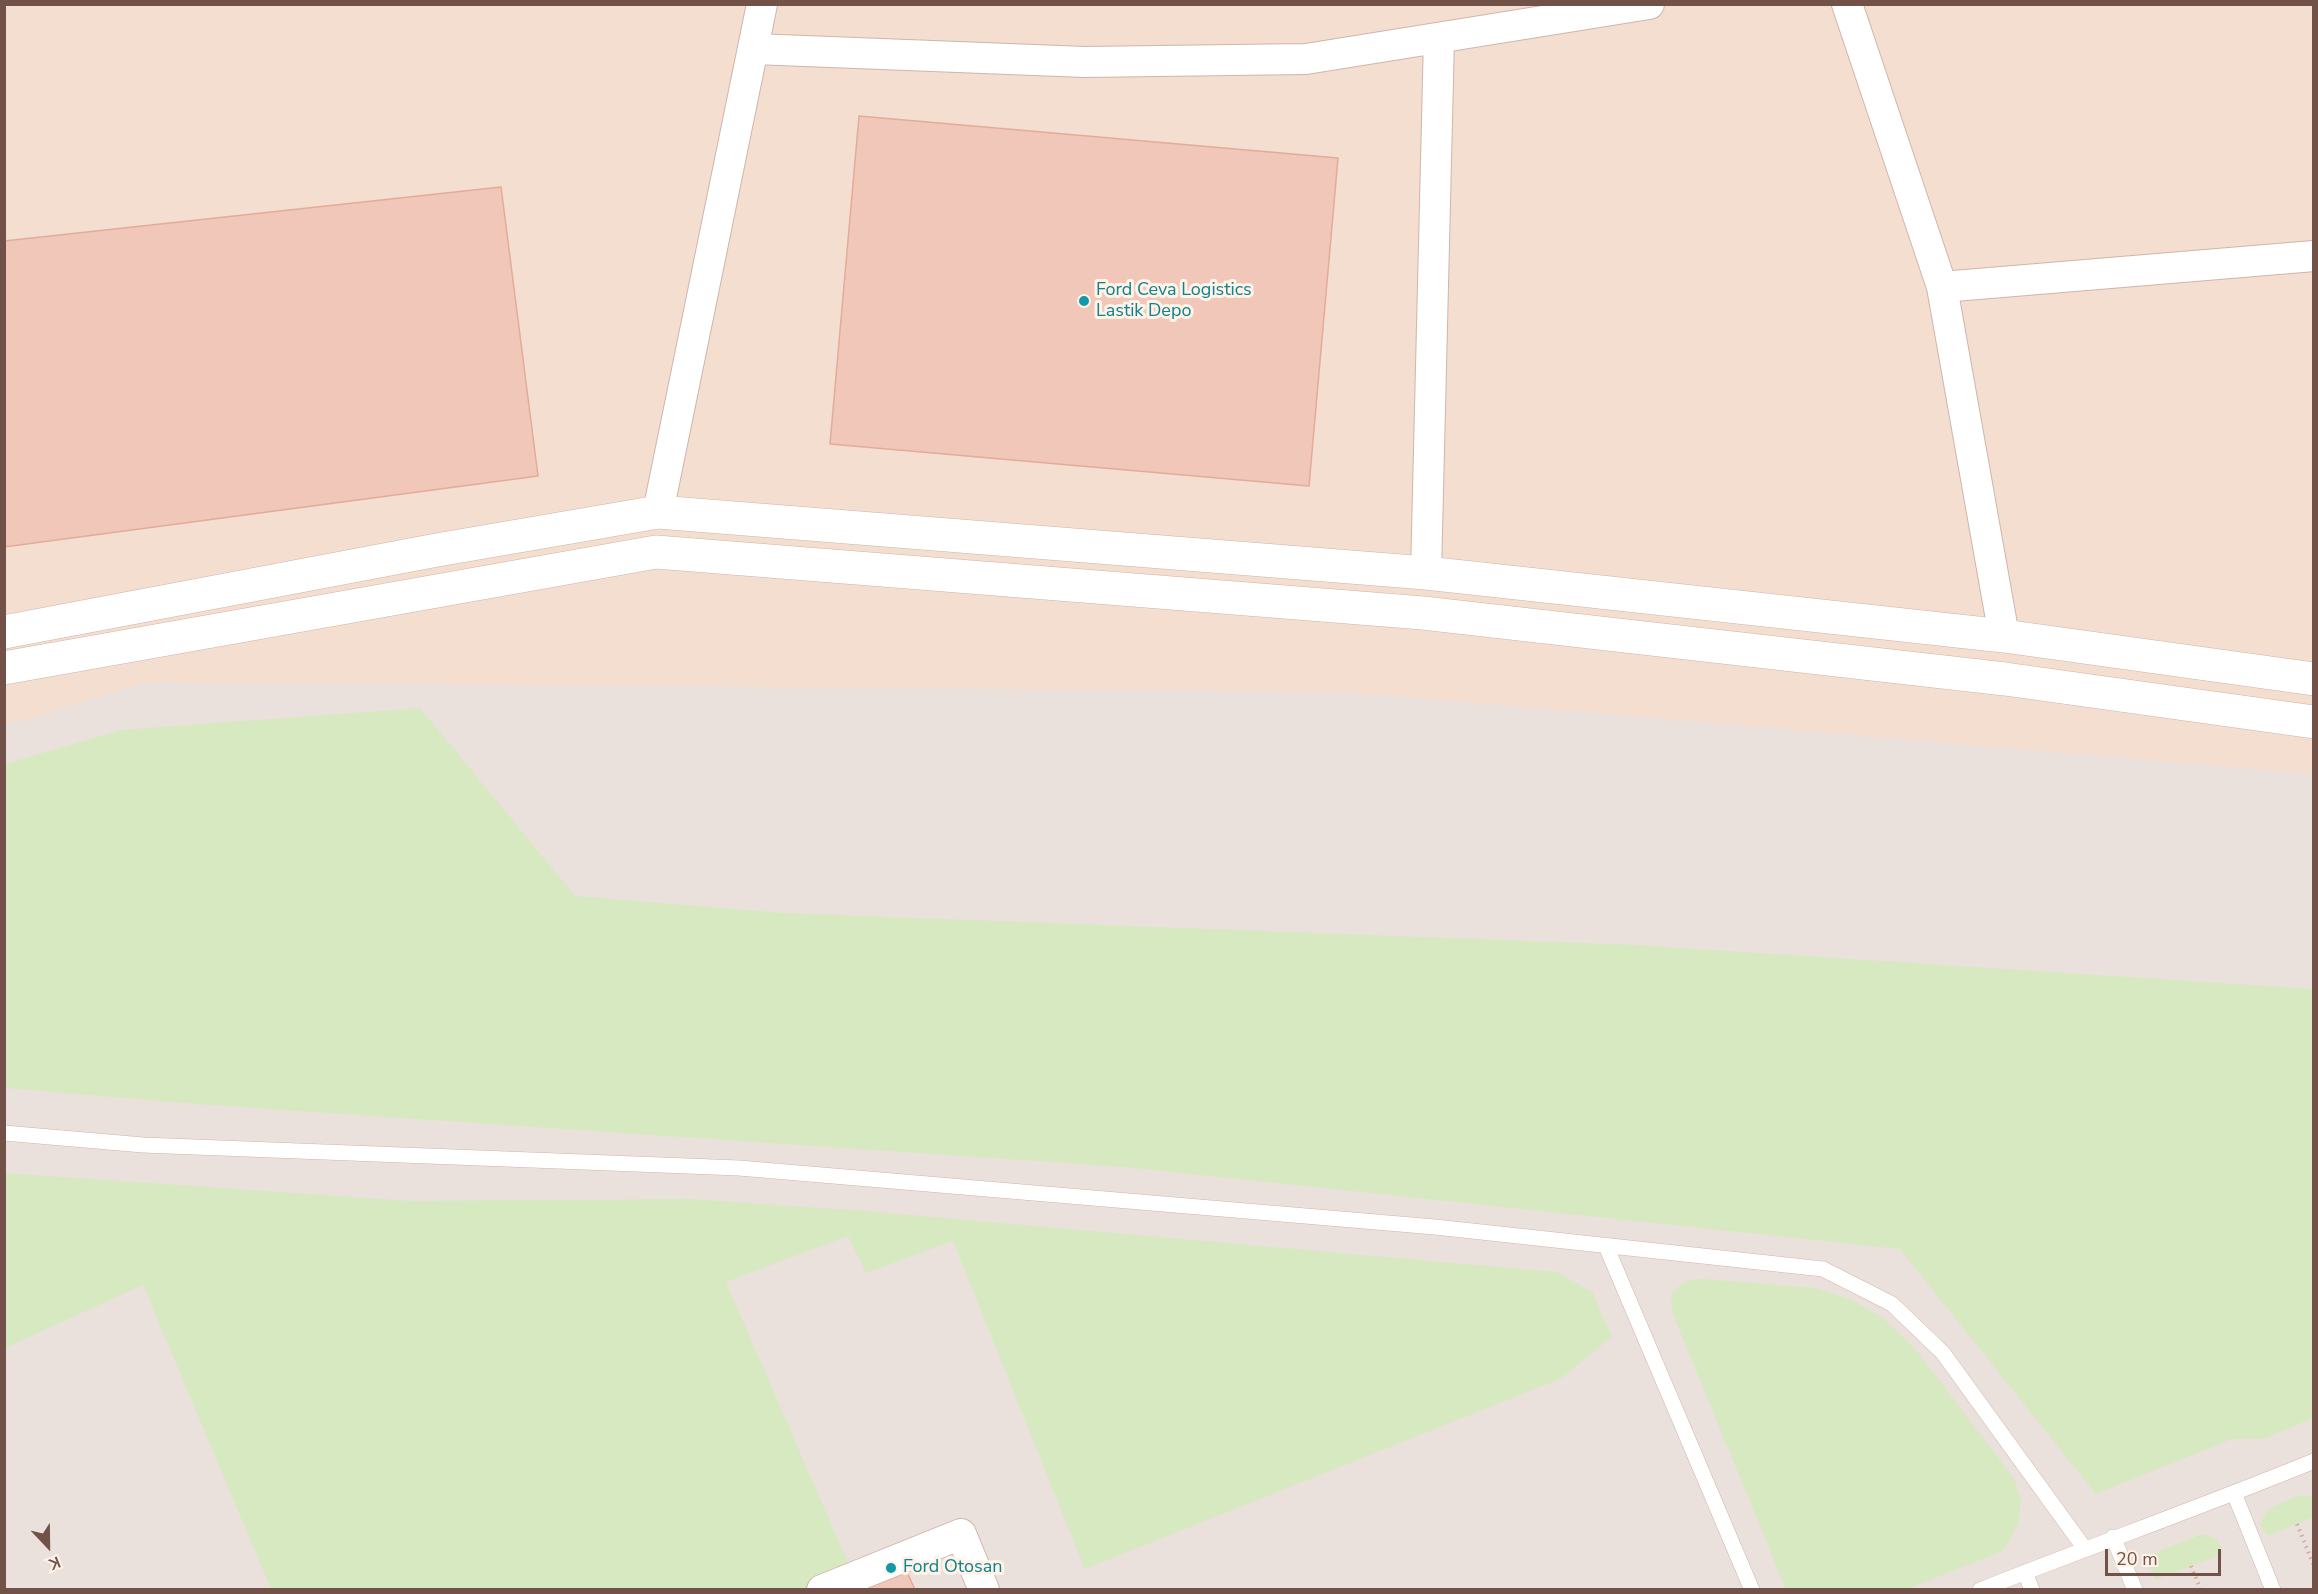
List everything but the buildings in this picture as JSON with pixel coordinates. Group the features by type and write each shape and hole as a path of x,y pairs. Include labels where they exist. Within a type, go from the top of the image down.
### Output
{"main road":[{"path":"4,632 425,552 658,512 1426,573 2004,636 2313,679"},
{"path":"4,668 656,552 1423,613 2005,679 2313,722"}],"street":[{"path":"658,512 762,4"},
{"path":"754,49 1085,62 1306,59 1649,4"},
{"path":"1847,4 1942,287 2004,636"},
{"path":"1426,573 1439,38"},
{"path":"1942,287 2313,256"},
{"path":"822,1590 961,1534 984,1590"}],"lane":[{"path":"4,1133 143,1145 739,1168 1435,1227 1823,1269 1892,1304 1943,1353 2085,1548"},
{"path":"1606,1246 1752,1590"},
{"path":"1980,1590 2313,1461"},
{"path":"2234,1493 2273,1590"},
{"path":"2113,1537 2135,1590"},
{"path":"2025,1572 2032,1590"}],"path":[{"path":"2296,1524 2313,1566"},
{"path":"2191,1566 2200,1590"}],"shaded area":[{"path":"5,5 2313,5 2313,1589 5,1589"},
{"name":"Ford Otosan","path":"150,682 1345,692 2313,774 2313,1589 5,1590 5,725"}],"green space":[{"path":"420,708 575,896 783,913 1636,945 2313,989 2313,1418 2264,1439 2232,1439 2096,1494 1900,1249 1125,1167 210,1105 5,1088 5,764 121,730"},
{"path":"4,1173 411,1201 691,1199 865,1211 1556,1272 1592,1292 1612,1337 1560,1379 1085,1569 953,1241 866,1273 848,1236 726,1282 854,1577 822,1590 271,1589 143,1285 5,1348"},
{"path":"1702,1279 1816,1288 1850,1299 1883,1318 1917,1351 2014,1479 2021,1499 2018,1524 2003,1551 1907,1589 1786,1589 1672,1312 1671,1294 1685,1281"},
{"path":"2300,1495 2313,1497 2313,1517 2268,1536 2261,1526 2266,1514 2275,1506"},
{"path":"2203,1534 2217,1540 2223,1554 2155,1580 2149,1565 2149,1557"}],"place":[{"name":"Ford Ceva Logistics Lastik Depo","path":"1084,301"},
{"name":"Ford Otosan","path":"891,1568"}]}
